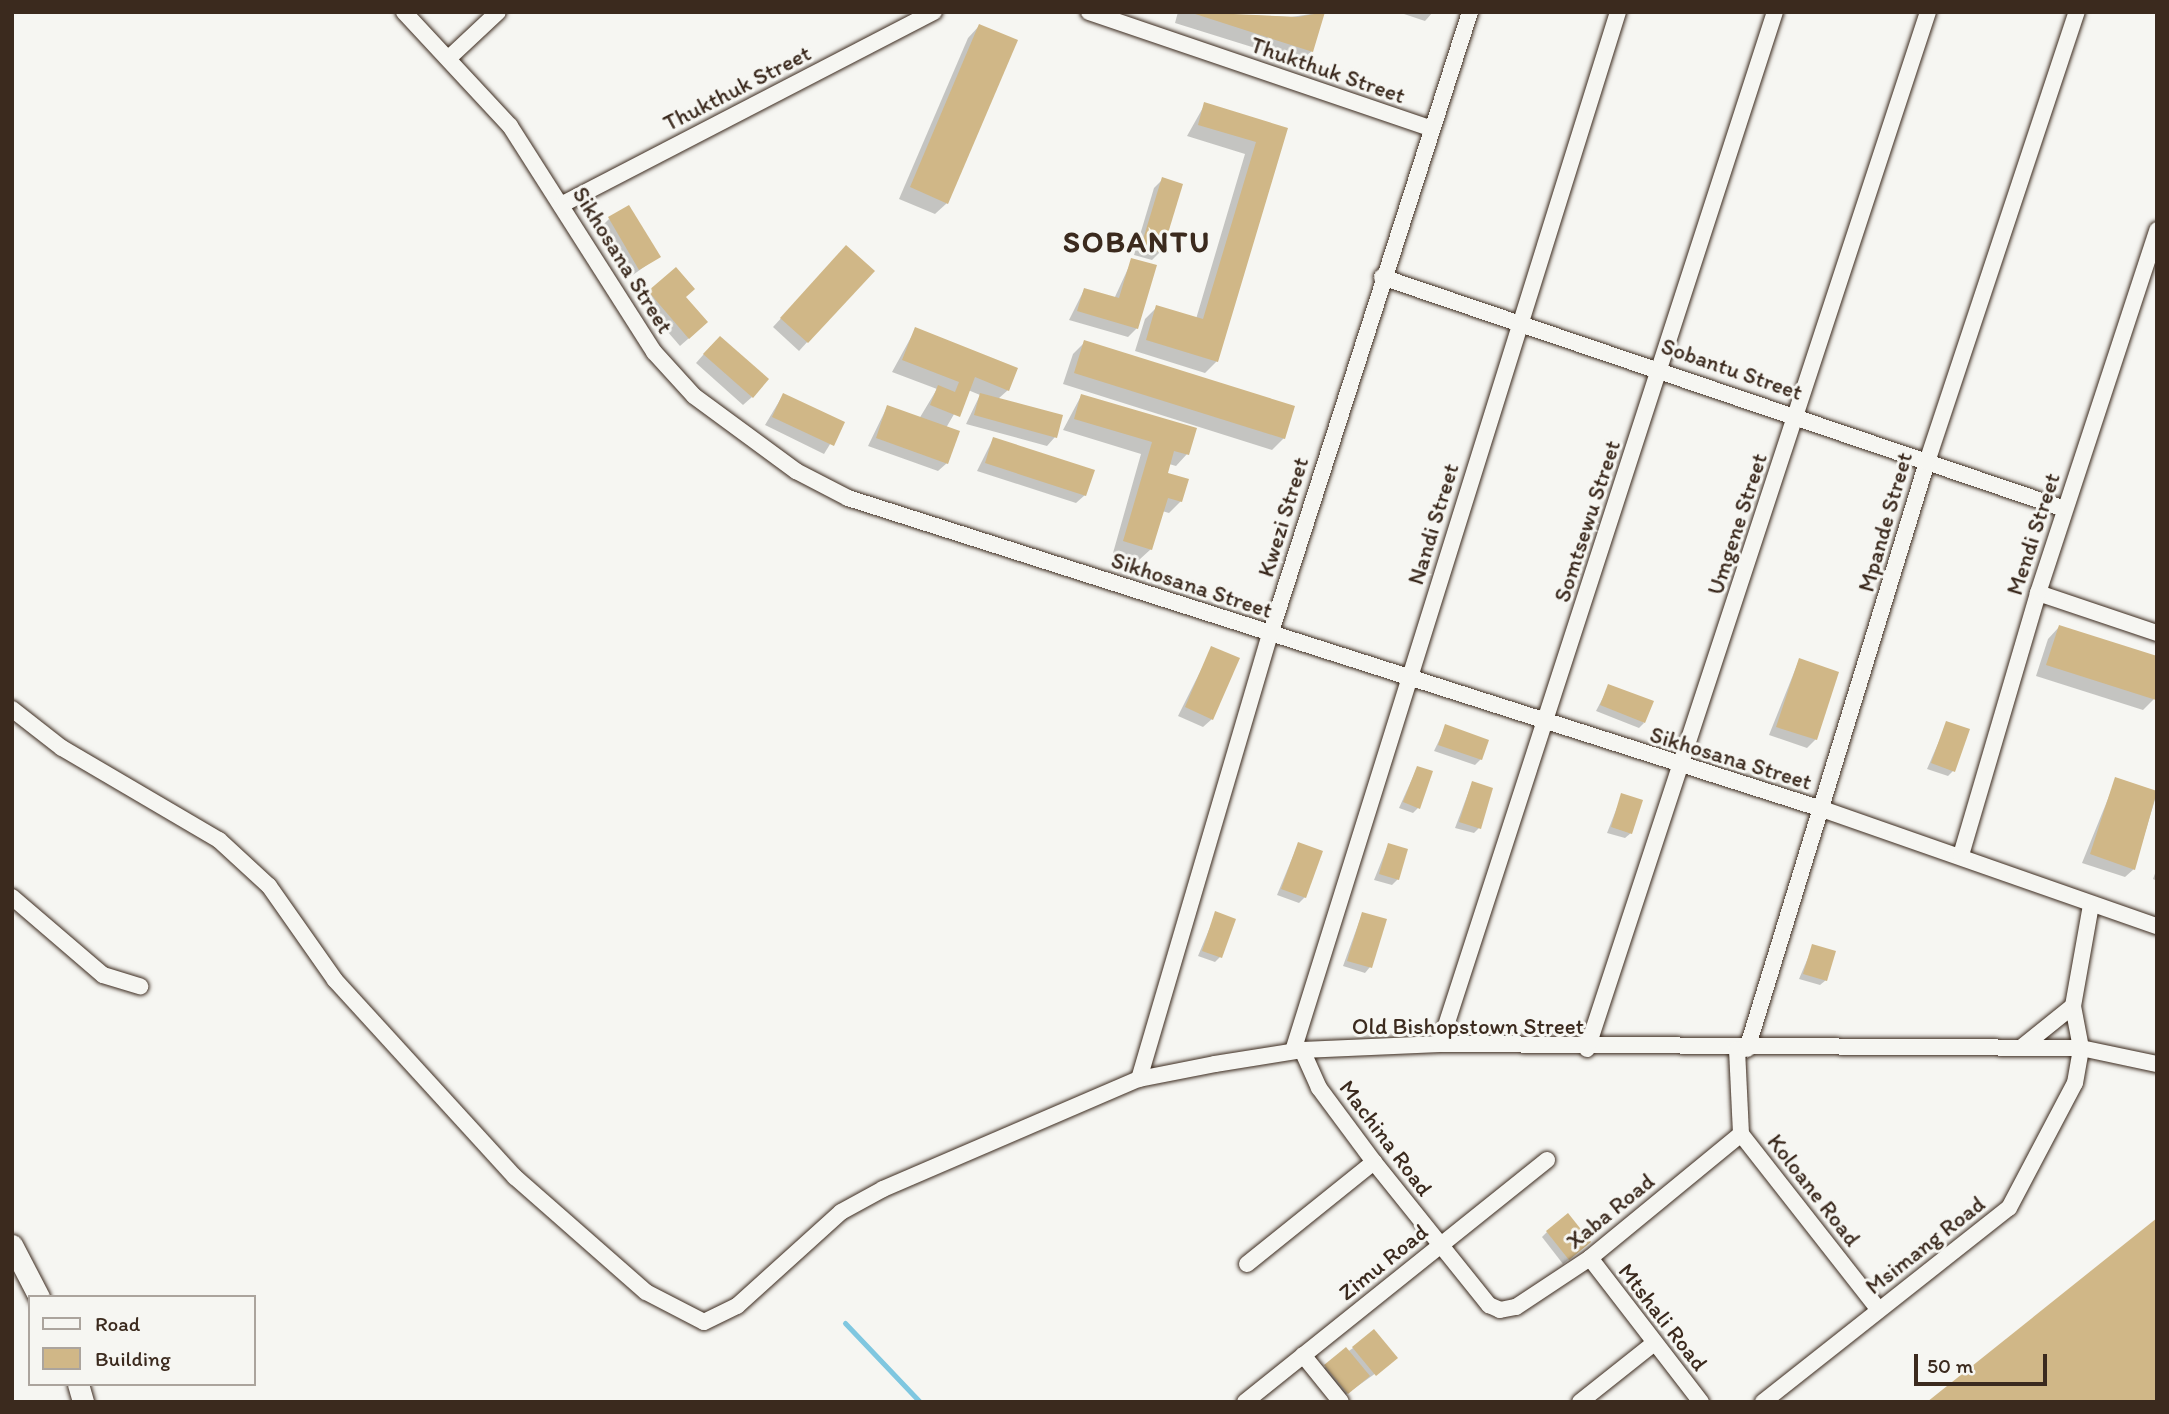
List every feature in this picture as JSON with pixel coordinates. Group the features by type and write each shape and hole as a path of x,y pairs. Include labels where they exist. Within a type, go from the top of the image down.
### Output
{"street":[{"name":"Sikhosana Street","path":"404,12 451,56 510,126 654,352 694,396 796,471 848,498 1543,724 1825,810 1961,855 2091,905 2157,926"},
{"path":"451,56 498,12"},
{"name":"Thukthuk Street","path":"561,205 934,12"},
{"name":"Thukthuk Street","path":"1089,12 1432,129"},
{"name":"Kwezi Street","path":"1139,1079 1270,635 1382,276 1470,12"},
{"name":"Nandi Street","path":"1297,1050 1408,679 1618,12"},
{"name":"Somtsewu Street","path":"1440,1044 1775,12"},
{"name":"Umgene Street","path":"1587,1049 1682,767 1928,12"},
{"name":"Mpande Street","path":"1742,1049 1825,810 1927,462 2077,12"},
{"name":"Mendi Street","path":"1961,855 2038,593 2157,230"},
{"name":"Sobantu Street","path":"1382,276 1797,415 2065,509"},
{"path":"2038,593 2157,632"},
{"name":"Old Bishopstown Street","path":"12,709 62,748 180,813 243,862 392,1045 515,1177 646,1292 704,1322 737,1306 816,1233 883,1189 1139,1079 1297,1050 1440,1044 1587,1049 2022,1046 2081,1048 2157,1064"},
{"path":"12,897 103,975 140,986"},
{"path":"2081,1048 2073,1006 2091,905"},
{"path":"2022,1046 2073,1006"},
{"name":"Msimang Road","path":"1763,1402 2009,1208 2070,1097 2081,1048"},
{"name":"Koloane Road","path":"1742,1049 1741,1134 1878,1309"},
{"name":"Machina Road","path":"1297,1050 1319,1088 1374,1162 1440,1246 1500,1310"},
{"name":"Xaba Road","path":"1500,1310 1516,1307 1590,1258 1741,1134"},
{"name":"Zimu Road","path":"1245,1400 1547,1160"},
{"path":"1247,1264 1374,1162"},
{"path":"12,1245 37,1295"},
{"name":"Mtshali Road","path":"1590,1258 1652,1345 1701,1402"},
{"path":"1580,1402 1652,1345"},
{"path":"1303,1355 1341,1402"}],"building":[{"path":"1189,12 1298,17 1325,12 1313,52"},
{"path":"979,24 1018,40 948,204 910,187"},
{"path":"1204,102 1288,128 1218,362 1146,340 1156,305 1203,319 1256,142 1198,125"},
{"path":"1162,177 1183,184 1162,253 1141,246"},
{"path":"629,205 661,257 639,270 608,217"},
{"path":"846,245 875,271 808,343 780,318"},
{"path":"1131,258 1157,265 1138,329 1077,311 1084,288 1119,298"},
{"path":"676,267 695,289 686,297 708,322 689,339 648,291"},
{"path":"915,327 1018,368 1009,391 975,377 960,417 930,405 938,385 955,392 959,382 902,360"},
{"path":"720,336 769,379 753,398 703,354"},
{"path":"1084,340 1295,406 1285,439 1074,373"},
{"path":"783,393 845,422 834,446 772,417"},
{"path":"980,393 1063,415 1057,438 974,415"},
{"path":"1081,394 1197,428 1189,455 1174,451 1168,473 1189,479 1182,502 1168,498 1152,550 1123,541 1152,442 1074,419"},
{"path":"887,405 960,431 948,464 876,438"},
{"path":"993,437 1095,470 1086,496 985,463"},
{"path":"2059,625 2157,656 2156,700 2046,665"},
{"path":"1211,646 1240,658 1213,720 1185,707"},
{"path":"1799,658 1839,672 1817,740 1776,727"},
{"path":"1608,684 1654,701 1645,723 1600,705"},
{"path":"1946,721 1970,729 1955,772 1931,763"},
{"path":"1445,724 1489,740 1482,760 1438,745"},
{"path":"1417,766 1433,771 1420,809 1403,802"},
{"path":"2115,777 2157,791 2135,870 2090,854"},
{"path":"1472,781 1493,788 1481,829 1459,822"},
{"path":"1621,793 1643,800 1632,834 1611,827"},
{"path":"1298,842 1323,851 1306,898 1281,889"},
{"path":"1388,843 1408,849 1399,880 1379,874"},
{"path":"1215,911 1236,919 1222,958 1202,951"},
{"path":"1362,912 1387,919 1372,968 1347,961"},
{"path":"1812,944 1836,951 1827,981 1803,974"},
{"path":"1568,1213 1591,1242 1569,1260 1546,1231"},
{"path":"2157,1218 2157,1402 1927,1402"},
{"path":"1374,1329 1398,1358 1376,1376 1352,1347"},
{"path":"1346,1347 1370,1376 1348,1394 1324,1365"}],"waterway":[{"path":"845,1323 920,1402"}],"district":[{"name":"SOBANTU","path":"1137,242"}]}
